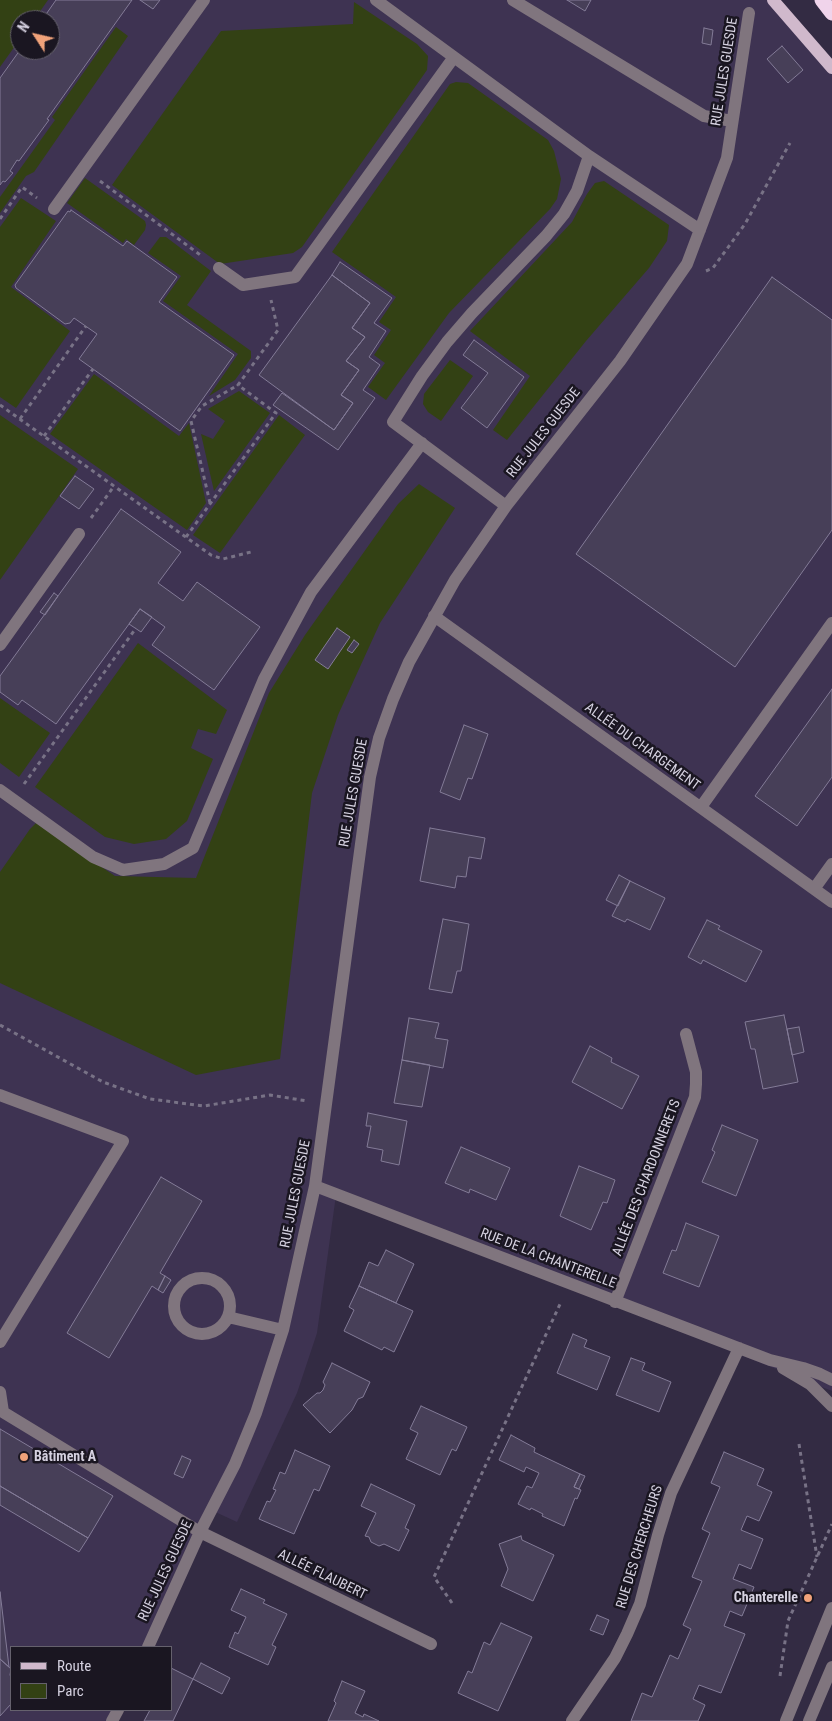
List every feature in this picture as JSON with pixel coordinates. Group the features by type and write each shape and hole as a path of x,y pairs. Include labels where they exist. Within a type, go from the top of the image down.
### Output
{"highway":[{"path":"822,0 832,13"},
{"path":"827,0 832,6"}],"main road":[{"path":"773,0 832,68"}],"street":[{"path":"54,209 204,0"},
{"path":"376,0 589,156 700,230"},
{"path":"513,0 704,116 732,121"},
{"name":"RUE JULES GUESDE","path":"148,1646 200,1532 235,1464 256,1413 283,1330 315,1186 370,777 379,738 393,699 409,662 434,616 506,506 631,344 687,264 727,158 749,13"},
{"path":"219,268 243,285 295,277 454,57"},
{"path":"506,506 394,422 422,376 447,342 472,312 546,236 564,214 577,190 589,156"},
{"path":"0,790 93,857 123,870 164,864 193,848 264,679 306,600 422,443"},
{"path":"0,644 79,534"},
{"name":"ALLÉE DU CHARGEMENT","path":"434,616 832,902"},
{"path":"701,807 832,624"},
{"path":"814,889 832,864"},
{"name":"ALLÉE DES CHARDONNERETS","path":"615,1302 695,1097 696,1072 686,1034"},
{"path":"0,1095 123,1141 0,1342"},
{"name":"RUE DE LA CHANTERELLE","path":"315,1186 615,1302 770,1360 803,1368 832,1380"},
{"path":"204,1277 214,1280 223,1286 228,1296 230,1306 228,1316 224,1324 210,1332 194,1333 187,1330 179,1322 175,1312 174,1302 177,1292 184,1284 194,1279 204,1277"},
{"path":"228,1316 283,1330"},
{"name":"RUE DES CHERCHEURS","path":"572,1721 615,1658 627,1634 640,1604 658,1535 672,1493 739,1348"},
{"name":"RUE DE LA CHANTERELLE","path":"770,1360 810,1384 832,1406"},
{"name":"ALLÉE FLAUBERT","path":"0,1392 4,1412 200,1532 431,1644"},
{"path":"786,1721 832,1608"},
{"path":"809,1721 832,1667"}],"path":[{"path":"705,272 713,268 745,224 790,143"},
{"path":"83,169 219,268"},
{"path":"0,219 22,187 54,209"},
{"path":"210,504 191,421 202,406 238,385 278,330 267,281"},
{"path":"20,419 86,326"},
{"path":"44,436 92,369"},
{"path":"186,537 276,412 238,385"},
{"path":"0,405 211,555 223,559 251,552"},
{"path":"79,534 114,486"},
{"path":"13,800 136,628"},
{"path":"0,1025 103,1082 150,1099 204,1106 270,1095 326,1104"},
{"path":"452,1603 434,1577 570,1283"},
{"path":"799,1444 817,1558"},
{"path":"780,1679 788,1621 832,1524"}],"shaded area":[{"path":"0,0 773,0 832,71 832,1391 336,1195 317,1333 297,1393 237,1522 211,1510 145,1646 10,1646 10,1711 116,1711 111,1721 0,1721"}],"green space":[{"path":"0,0 48,0 41,10 10,10 10,53 0,67"},
{"path":"354,2 417,44 428,56 427,70 302,247 293,253 220,264 112,185 221,31 353,24"},
{"path":"116,27 128,36 34,172 26,176 0,213 0,197 55,120 52,117"},
{"path":"456,82 468,83 548,140 554,151 561,179 557,199 550,209 449,313 386,400 368,387 385,363 374,355 391,330 379,322 396,297 332,252 450,84"},
{"path":"85,178 145,221 145,230 134,245 126,239 123,243 67,203"},
{"path":"604,181 669,225 667,241 649,268 586,341 507,440 493,430 530,376 470,331 572,222 595,183"},
{"path":"21,198 56,221 11,287 70,331 16,408 0,397 0,227"},
{"path":"160,237 166,237 211,271 187,305 251,351 251,358 235,380 209,396 238,354 163,301 181,276 148,253"},
{"path":"450,360 473,376 441,421 428,412 423,404 424,394"},
{"path":"94,374 179,436 189,423 206,503 187,530 50,434"},
{"path":"239,391 270,413 214,491 201,434 213,439 225,421 208,409"},
{"path":"0,415 78,469 0,580"},
{"path":"279,415 305,435 220,553 193,535"},
{"path":"419,484 455,508 380,623 338,715 312,793 280,1059 196,1075 0,983 0,872 36,823 115,876 196,878 269,693 305,635 398,504"},
{"path":"138,643 227,710 216,734 198,729 191,748 213,759 187,821 166,839 134,844 105,837 35,787"},
{"path":"0,698 50,733 19,777 0,763"}],"building":[{"path":"56,0 132,0 47,119 49,120 19,161 17,160 10,171 13,173 0,185 0,78 13,60 60,60 60,10 49,10"},
{"path":"140,0 160,0 153,9"},
{"path":"567,0 591,0 585,11"},
{"path":"704,28 713,30 711,45 702,43"},
{"path":"782,46 803,70 788,83 767,59"},
{"path":"71,210 123,246 127,241 177,277 159,302 234,355 180,431 79,359 97,334 74,318 70,323 65,324 16,288 15,285 68,211 70,212"},
{"path":"340,262 392,298 374,323 386,331 369,357 380,365 363,390 375,398 338,450 273,405 282,393 334,430 353,403 341,395 359,370 346,361 365,337 352,328 370,303 332,275"},
{"path":"332,275 370,303 352,328 365,337 346,361 359,370 341,395 353,403 334,430 259,375"},
{"path":"772,277 832,320 832,530 735,667 576,554"},
{"path":"474,340 524,377 487,428 461,408 488,373 463,355"},
{"path":"75,476 94,489 79,509 60,496"},
{"path":"121,509 181,552 158,583 183,601 197,582 260,627 214,690 152,645 165,627 140,609 56,724 22,700 18,705 0,692 0,676"},
{"path":"54,593 58,596 45,615 40,612"},
{"path":"140,609 152,617 141,632 129,624"},
{"path":"337,628 350,637 328,669 315,660"},
{"path":"354,640 359,644 352,653 347,650"},
{"path":"832,689 832,777 797,826 755,796"},
{"path":"464,725 488,734 472,779 468,778 460,800 440,792"},
{"path":"430,828 485,838 481,859 469,857 466,877 457,876 455,888 420,881"},
{"path":"619,875 630,881 618,906 606,900"},
{"path":"630,881 665,898 650,930 627,919 625,922 612,916"},
{"path":"443,919 469,924 461,971 457,971 452,993 429,989"},
{"path":"707,920 720,926 718,929 762,951 746,982 703,960 701,964 688,957"},
{"path":"784,1015 798,1082 763,1089 755,1049 751,1049 745,1022"},
{"path":"409,1018 439,1023 435,1038 448,1040 443,1068 402,1060"},
{"path":"799,1027 804,1052 792,1055 787,1029"},
{"path":"590,1046 612,1058 611,1062 639,1076 622,1109 572,1082"},
{"path":"402,1060 430,1065 422,1107 394,1103"},
{"path":"368,1113 407,1121 399,1165 381,1161 383,1150 367,1147 371,1126 366,1126"},
{"path":"722,1125 758,1140 736,1196 702,1182 715,1152 712,1150"},
{"path":"461,1147 510,1168 496,1200 470,1189 469,1193 445,1183"},
{"path":"579,1166 615,1180 607,1203 603,1202 591,1230 560,1216"},
{"path":"161,1177 202,1201 160,1273 165,1276 158,1290 152,1286 109,1358 67,1333"},
{"path":"686,1223 719,1236 699,1287 663,1273 672,1250 676,1251"},
{"path":"386,1250 414,1264 396,1303 359,1286 369,1262 378,1266"},
{"path":"165,1276 171,1280 163,1293 158,1290"},
{"path":"359,1286 413,1311 394,1352 384,1347 382,1350 344,1331 354,1310 349,1307"},
{"path":"573,1334 587,1340 584,1347 610,1357 597,1390 557,1373"},
{"path":"631,1358 645,1363 642,1370 671,1382 659,1412 616,1395"},
{"path":"332,1363 370,1382 363,1397 358,1399 352,1410 330,1433 303,1405 323,1390 325,1385 323,1382"},
{"path":"421,1406 467,1427 456,1451 452,1449 440,1475 406,1459 418,1433 410,1429"},
{"name":"Bâtiment A","path":"0,1429 113,1496 88,1538 0,1486"},
{"path":"511,1435 535,1448 534,1452 580,1474 574,1487 581,1490 577,1499 575,1498 564,1526 542,1516 543,1514 531,1508 530,1510 518,1504 527,1486 532,1488 539,1473 526,1467 524,1472 499,1460"},
{"path":"295,1450 330,1466 319,1491 314,1489 294,1534 259,1519 267,1501 270,1502 276,1490 273,1489 280,1472 285,1474"},
{"path":"724,1452 764,1469 757,1485 772,1492 759,1521 747,1516 741,1530 763,1539 751,1569 739,1564 733,1579 754,1587 742,1616 730,1611 724,1626 745,1634 721,1693 699,1685 693,1699 705,1705 698,1721 631,1721 642,1693 652,1697 670,1655 678,1659 691,1629 683,1625 702,1581 692,1577 710,1533 702,1529 720,1487 711,1483"},
{"path":"182,1456 191,1460 183,1478 174,1474"},
{"path":"580,1474 585,1476 579,1489 574,1487"},
{"path":"371,1484 415,1505 405,1528 409,1530 399,1551 384,1544 379,1546 371,1542 369,1537 365,1536 376,1513 361,1506"},
{"path":"0,1486 88,1538 79,1552 0,1505"},
{"path":"521,1536 522,1540 554,1555 533,1601 501,1586 508,1569 499,1544"},
{"path":"241,1589 265,1600 263,1603 287,1614 272,1645 276,1647 268,1665 229,1647 235,1632 238,1634 246,1617 231,1610"},
{"path":"0,1592 9,1667 0,1659"},
{"path":"597,1615 609,1620 603,1635 590,1630"},
{"path":"501,1623 532,1637 498,1711 458,1693 468,1671 472,1673 484,1642 490,1645"},
{"path":"0,1659 10,1668 10,1705 0,1716"},
{"path":"201,1663 230,1678 222,1694 193,1679"},
{"path":"172,1668 193,1679 173,1721 144,1721 149,1711 172,1711"},
{"path":"342,1681 365,1691 355,1713 363,1717 364,1714 379,1721 328,1721 336,1703 334,1701"}],"place":[{"name":"Bâtiment A","path":"24,1457"},
{"name":"Chanterelle","path":"808,1598"}]}
